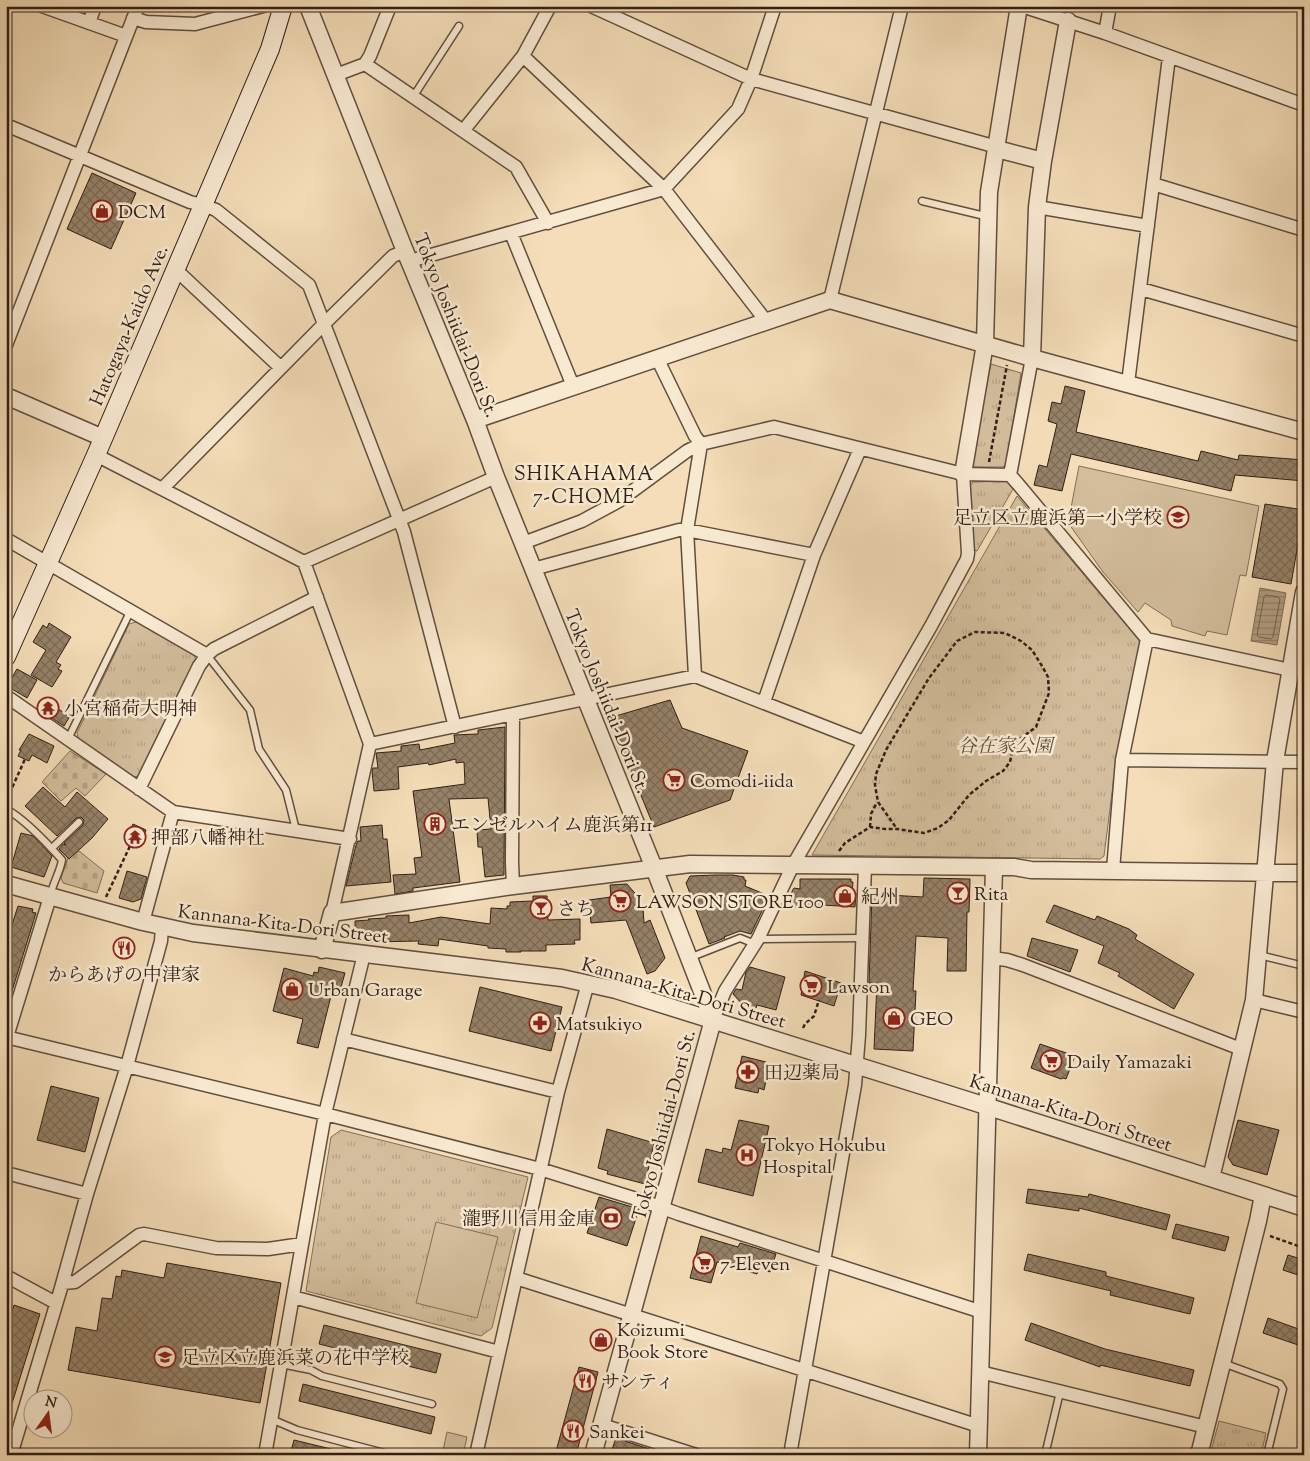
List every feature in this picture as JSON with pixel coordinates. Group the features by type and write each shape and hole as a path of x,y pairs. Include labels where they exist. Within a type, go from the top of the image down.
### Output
{"main road":[{"name":"Hatogaya-Kaido Ave.","path":"8,648 96,455 270,49 283,6"}],"street":[{"path":"42,6 126,36"},
{"path":"89,23 95,6"},
{"path":"6,345 135,12 146,22 195,24 263,6"},
{"name":"Tokyo Joshiidai-Dori St.","path":"308,6 654,868 713,1020 593,1455"},
{"path":"336,75 365,64 390,6"},
{"path":"463,131 523,56 550,6"},
{"path":"591,6 751,79 1043,161"},
{"path":"162,488 393,256 408,256 512,233 664,189 738,109 751,79 775,6"},
{"path":"830,300 902,6"},
{"path":"713,1020 725,991 756,941 792,865 931,626 967,559 963,474 985,344 989,192 1021,6 1304,105"},
{"path":"1105,34 1110,6"},
{"path":"1010,475 1032,358 1037,207 1043,161 1068,21"},
{"path":"523,56 664,189 766,321"},
{"path":"1128,383 1169,57"},
{"path":"365,64 516,167 548,223"},
{"path":"6,125 190,202 216,210 309,285 404,532 455,727"},
{"path":"1153,184 1304,230"},
{"path":"1037,207 1148,226"},
{"path":"512,233 572,386"},
{"path":"175,269 281,368"},
{"path":"1141,289 1304,336"},
{"path":"475,420 830,300 1032,358 1304,432"},
{"path":"657,358 695,436 701,444 687,530 695,676"},
{"path":"6,396 103,438"},
{"path":"522,543 582,521 620,501 688,450 701,444 774,427 963,474 1010,475 1147,639 1290,670"},
{"path":"764,702 814,555 860,448"},
{"path":"96,455 304,562 370,744 350,839 322,950"},
{"path":"304,562 496,478"},
{"path":"533,569 679,530 814,555"},
{"path":"6,539 207,655"},
{"path":"1211,1178 1254,1000 1275,761 1290,670 1302,613 1304,592"},
{"path":"139,789 199,666 207,655 214,649 317,597"},
{"path":"1113,870 1122,760 1147,639"},
{"path":"370,744 695,676 864,742"},
{"path":"6,696 174,812 350,839"},
{"path":"513,715 513,886"},
{"path":"1122,760 1304,762"},
{"path":"143,922 174,812"},
{"path":"332,913 513,886 690,864 1014,867 1031,870 1304,873"},
{"path":"790,1455 854,1091 859,1036 866,866"},
{"path":"978,1455 994,867"},
{"name":"Kannana-Kita-Dori Street","path":"6,884 162,927 193,933 562,978 588,983 616,990 988,1106 1304,1208"},
{"path":"50,896 7,1038 325,1114 540,1169 982,1312"},
{"path":"11,1455 11,1435 63,1283 87,1194 127,1066 161,941 162,927"},
{"path":"265,1455 325,1114 364,954"},
{"path":"992,958 1023,964 1241,1049"},
{"path":"476,1455 558,1092 588,983"},
{"path":"1254,1000 1304,1012"},
{"path":"343,1039 558,1092"},
{"path":"6,1173 87,1194"},
{"path":"1199,1455 1263,1195"},
{"path":"63,1283 75,1282 139,1235 144,1234 216,1248 268,1249 302,1244"},
{"path":"6,1276 56,1303"},
{"path":"516,1278 979,1426"},
{"path":"293,1297 498,1352"},
{"path":"980,1372 1206,1427"},
{"path":"602,1425 696,1455"}],"lane":[{"path":"413,97 459,26"},
{"path":"922,202 989,218"},
{"path":"68,739 131,610"},
{"path":"207,655 250,710 259,749 286,790 296,830"},
{"path":"6,809 16,814 62,860 50,896"},
{"path":"52,848 79,822"},
{"path":"689,958 740,938 756,941 862,938"},
{"path":"1258,955 1304,966"},
{"path":"1221,1363 1280,1384 1283,1389 1266,1455"},
{"path":"281,1364 312,1370 322,1376 432,1404"},
{"path":"1045,1455 1060,1392"},
{"path":"271,1419 297,1430 392,1455"}],"path":[{"path":"989,462 1008,361"},
{"path":"839,850 845,843 870,827 897,828 924,833 938,828 949,820 969,795 986,781 1003,771 1010,762 1016,742 1036,726 1049,693 1048,677 1032,650 1021,641 1005,633 975,632 958,641 929,678 886,750 876,774 875,785 878,802 897,828"},
{"path":"6,802 24,759"},
{"path":"870,827 871,814 878,802"},
{"path":"105,898 130,846"},
{"path":"804,1028 805,1024 814,1016 818,1000"},
{"path":"1265,1235 1304,1248"}],"green space":[{"path":"991,364 1021,373 1006,464 1003,467 975,467 972,466 972,461"},
{"path":"1079,466 1259,506 1246,576 1240,575 1227,635 1207,631 1205,636 1172,626 1171,620 1145,603 1138,612 1103,572 1069,524"},
{"path":"1007,481 1013,489 977,551 974,550 969,487 973,482"},
{"name":"谷在家公園","path":"1017,496 1139,640 1140,644 1117,754 1104,856 1100,859 812,855"},
{"path":"136,622 194,655 197,662 139,776 133,777 79,740 77,733 129,624"},
{"path":"70,751 106,774 85,796 76,788 61,801 42,782"},
{"path":"79,851 104,871 97,893 63,883 61,878 68,858"},
{"path":"341,1130 528,1177 492,1328 481,1336 306,1291 331,1137"},
{"path":"436,1222 498,1237 477,1318 416,1303"},
{"path":"1219,1421 1266,1433 1261,1455 1210,1455"},
{"path":"447,1432 467,1437 463,1455 442,1455"}],"water":[{"path":"1260,588 1286,593 1277,645 1251,641"}],"building":[{"name":"DCM","path":"92,173 136,193 111,249 67,229"},
{"path":"1065,386 1085,391 1076,432 1198,461 1201,451 1238,460 1239,455 1304,460 1304,481 1235,475 1231,491 1071,454 1062,491 1034,485 1039,465 1047,467 1057,424 1048,421 1052,402 1061,404"},
{"path":"1265,504 1304,510 1291,584 1252,577"},
{"path":"49,623 71,637 56,662 61,665 58,669 62,671 52,687 31,675 46,650 33,642 43,625 47,628"},
{"path":"17,669 37,680 27,698 7,686"},
{"path":"670,700 682,728 748,751 730,800 654,827 609,718"},
{"path":"48,703 70,716 64,726 43,712"},
{"path":"505,727 504,875 485,877 482,847 478,847 477,830 491,829 488,798 449,799 460,882 413,888 413,891 395,894 393,875 416,874 414,858 422,857 413,791 465,784 464,762 456,763 456,759 429,765 428,763 398,767 399,789 374,791 372,771 373,768 378,768 376,753 401,751 401,746 419,744 420,750 455,743 454,735 478,734 478,730"},
{"path":"29,734 54,746 47,763 32,755 29,761 18,756 21,750 19,750"},
{"path":"43,787 65,807 77,792 108,819 92,838 69,859 59,849 63,844 66,845 64,843 83,825 84,820 81,817 76,818 57,836 25,806"},
{"path":"133,824 146,830 139,847 125,840"},
{"path":"382,825 383,839 387,839 391,882 346,886 356,845 358,841 361,841 360,827"},
{"path":"21,833 33,836 52,856 44,877 11,867"},
{"path":"127,871 147,877 141,899 133,902 119,898"},
{"path":"690,876 744,877 744,880 746,880 745,886 769,896 751,934 740,931 709,944 686,883"},
{"path":"924,878 970,879 969,912 967,912 966,971 947,971 948,938 916,936 913,991 916,991 913,1051 874,1049 877,983 869,983 872,894 923,897"},
{"path":"800,879 851,879 851,882 853,882 852,893 856,893 855,907 823,905 823,907 790,907 790,895 794,888 800,889"},
{"path":"627,884 639,898 643,908 644,923 650,920 665,958 655,971 647,974 626,920 591,923 589,900 611,897 610,885"},
{"path":"533,896 547,896 548,920 580,919 580,940 574,940 575,944 546,945 546,951 506,952 506,949 488,948 488,946 439,939 438,946 418,944 419,941 369,942 369,939 355,939 355,921 386,918 386,916 409,915 409,923 441,917 490,924 491,908 507,909 507,906 510,906 510,902 533,901"},
{"path":"1054,905 1095,920 1097,916 1129,929 1137,935 1135,939 1194,974 1174,1009 1118,976 1120,973 1098,963 1104,946 1046,922"},
{"path":"18,906 33,909 32,912 36,913 8,1004 6,1004 6,943"},
{"path":"1032,938 1078,950 1070,972 1027,956"},
{"path":"319,967 345,973 339,994 332,992 318,1048 297,1043 303,1019 273,1011 284,968 313,976 314,972 318,973"},
{"path":"750,967 785,977 776,1010 757,1005 756,1008 743,1005 733,994 736,989 742,990 746,972"},
{"path":"805,971 841,983 834,1006 801,995"},
{"path":"480,987 562,1007 551,1051 469,1031"},
{"path":"1040,1044 1075,1056 1066,1079 1031,1068"},
{"path":"742,1056 766,1062 765,1066 769,1067 764,1090 759,1088 758,1093 735,1088"},
{"path":"51,1086 99,1098 85,1152 37,1140"},
{"path":"739,1120 769,1126 753,1196 698,1182 706,1149 722,1153 723,1148 731,1150"},
{"path":"1238,1120 1279,1130 1267,1175 1233,1165 1228,1157"},
{"path":"607,1129 654,1143 645,1184 607,1174 608,1171 598,1168"},
{"path":"1028,1189 1088,1197 1089,1194 1170,1215 1166,1230 1079,1208 1079,1211 1026,1203"},
{"path":"599,1197 639,1209 627,1246 587,1233"},
{"path":"1176,1224 1229,1237 1225,1251 1172,1238"},
{"path":"701,1236 738,1247 740,1243 776,1254 770,1272 759,1268 757,1274 717,1262 711,1283 690,1278"},
{"path":"1028,1254 1106,1272 1106,1276 1194,1298 1190,1314 1110,1295 1111,1291 1024,1270"},
{"path":"1288,1255 1304,1260 1304,1277 1283,1270"},
{"path":"167,1263 281,1283 260,1403 68,1370 76,1327 97,1331 102,1298 112,1299 116,1276 121,1277 122,1270 164,1278"},
{"path":"14,1305 40,1314 9,1413 6,1413 6,1330"},
{"path":"1268,1318 1304,1331 1304,1347 1263,1333"},
{"path":"1031,1323 1105,1349 1194,1370 1190,1386 1100,1365 1100,1367 1025,1340"},
{"path":"324,1325 441,1354 436,1373 319,1344"},
{"path":"579,1367 598,1372 576,1455 555,1455"},
{"path":"303,1384 435,1417 431,1434 299,1401"},
{"path":"616,1438 661,1453 661,1455 610,1455"},
{"path":"294,1440 339,1451 338,1455 290,1455"}],"place":[{"name":"DCM","path":"102,211"},
{"name":"足立区立鹿浜第一小学校","path":"1178,517"},
{"name":"小宮稲荷大明神","path":"48,708"},
{"name":"Comodi-iida","path":"674,780"},
{"name":"エンゼルハイム鹿浜第11","path":"435,824"},
{"name":"押部八幡神社","path":"135,837"},
{"name":"Rita","path":"958,893"},
{"name":"紀州","path":"845,896"},
{"name":"LAWSON STORE 100","path":"620,901"},
{"name":"さち","path":"541,908"},
{"name":"からあげの中津家","path":"124,948"},
{"name":"Lawson","path":"811,986"},
{"name":"Urban Garage","path":"292,989"},
{"name":"GEO","path":"894,1018"},
{"name":"Matsukiyo","path":"540,1023"},
{"name":"Daily Yamazaki","path":"1051,1061"},
{"name":"田辺薬局","path":"748,1072"},
{"name":"Tokyo Hokubu Hospital","path":"747,1155"},
{"name":"瀧野川信用金庫","path":"611,1218"},
{"name":"7-Eleven","path":"704,1263"},
{"name":"Koizumi Book Store","path":"601,1340"},
{"name":"足立区立鹿浜菜の花中学校","path":"165,1357"},
{"name":"サンティ","path":"585,1381"},
{"name":"Sankei","path":"573,1431"}],"district":[{"name":"SHIKAHAMA 7-CHOME","path":"584,484"}]}
